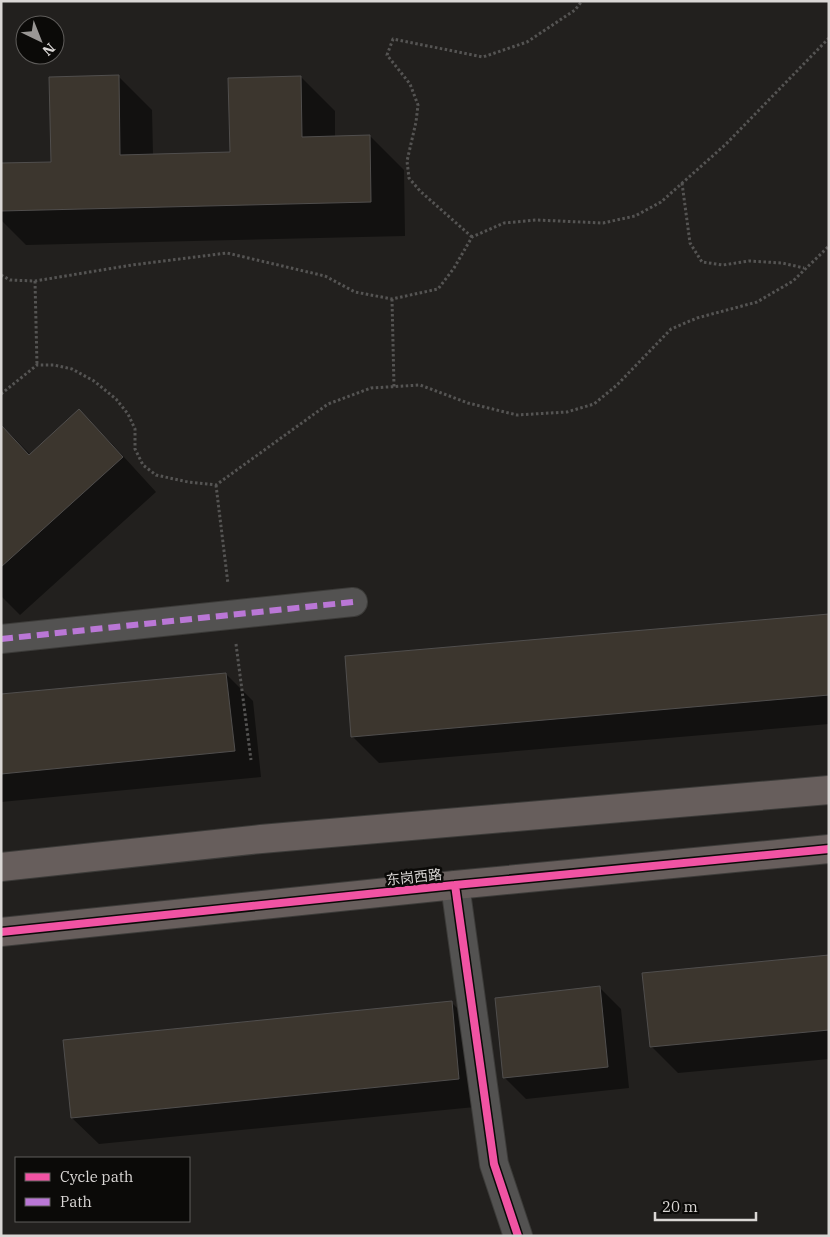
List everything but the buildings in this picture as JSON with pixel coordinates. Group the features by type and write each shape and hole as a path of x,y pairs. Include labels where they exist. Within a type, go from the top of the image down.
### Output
{"main road":[{"path":"1,867 261,839 829,790"},
{"name":"东岗西路","path":"1,932 829,849"}],"street":[{"path":"1,639 353,602"},
{"path":"455,885 494,1164 518,1236"}],"path":[{"path":"472,237 420,191 409,178 407,161 418,105 410,84 387,55 393,39 482,57 527,42 574,10 582,1"},
{"path":"1,275 10,280 35,281 132,265 227,253 325,276 355,292 392,299 438,289 454,268 472,237 504,223 536,220 603,223 635,216 661,202 726,144 829,38"},
{"path":"682,183 690,243 702,262 723,265 749,261 782,263 805,268"},
{"path":"1,394 37,365 72,369 94,381 116,399 128,414 135,430 135,449 144,465 156,475 188,482 216,485 328,404 371,388 420,385 468,402 517,415 567,412 594,404 610,392 671,329 697,318 757,302 793,281 829,246"},
{"path":"35,281 37,365"},
{"path":"392,299 394,387"},
{"path":"216,485 251,760"}],"marked path":[{"path":"1,639 353,602"}],"cycle path":[{"path":"1,932 829,849"},
{"path":"455,885 494,1164 518,1236"}]}
